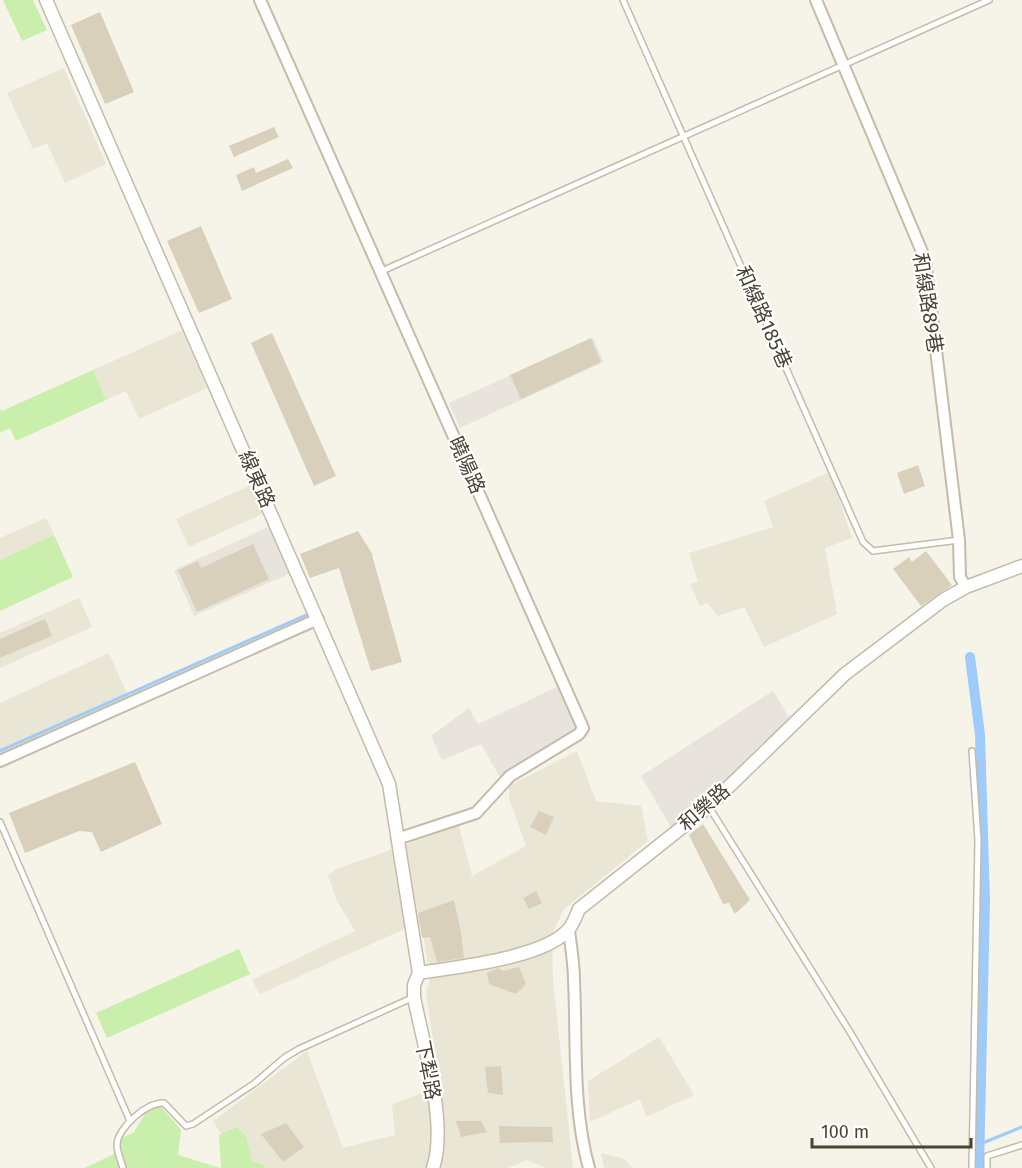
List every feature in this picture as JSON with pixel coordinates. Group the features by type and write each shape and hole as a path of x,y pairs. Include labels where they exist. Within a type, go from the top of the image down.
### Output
{"street":[{"name":"線東路","path":"45,0 389,784 419,973"},
{"name":"曉陽路","path":"260,0 583,728 579,734 510,776 476,813 397,839"},
{"name":"和線路89巷","path":"816,0 925,259 959,540 960,577 966,587"},
{"name":"和樂路","path":"419,973 481,963 531,951 548,944 568,930 579,909 709,806 844,674 943,600 966,587 1022,566"},
{"path":"0,761 318,619"},
{"path":"568,930 574,977 577,1086 585,1154 589,1168"},
{"name":"下犁路","path":"419,973 414,985 414,998 435,1103 439,1135 433,1168"}],"lane":[{"name":"和線路185巷","path":"623,0 863,542 873,551 959,540"},
{"path":"382,271 990,0"},
{"path":"972,751 978,840 972,1168"},
{"path":"709,806 850,1032 931,1168"},
{"path":"0,822 130,1120"},
{"path":"123,1168 117,1144 130,1120 151,1105 164,1103 180,1122 186,1126 193,1124 255,1083 284,1058 299,1049 414,998"},
{"path":"987,1168 987,1156 1022,1145"}],"shaded area":[{"path":"64,68 106,164 65,183 47,143 33,149 7,93"},
{"path":"182,330 207,388 139,419 126,391 106,400 93,370"},
{"path":"593,338 604,362 460,428 449,403"},
{"path":"830,472 852,538 825,548 837,614 764,647 744,607 718,616 707,603 700,606 690,584 698,581 689,553 773,527 764,501"},
{"path":"251,485 264,513 189,547 176,519"},
{"path":"46,518 54,535 0,560 0,538"},
{"path":"270,526 291,573 194,616 174,570"},
{"path":"79,598 92,627 0,668 0,633"},
{"path":"109,653 128,696 0,754 0,703"},
{"path":"559,686 580,734 501,779 481,744 442,760 431,736 469,708 478,724"},
{"path":"773,691 793,724 675,834 641,776"},
{"path":"577,751 596,801 641,806 648,841 564,909 552,934 553,980 573,1168 546,1168 527,1160 508,1168 242,1168 213,1121 307,1051 343,1148 395,1135 392,1104 440,1087 426,992 430,980 422,925 409,927 260,994 252,980 355,931 337,901 328,875 339,868 459,826 472,876 526,846 509,798 509,786"},
{"path":"659,1037 694,1095 646,1117 640,1099 590,1122 588,1081"},
{"path":"601,1153 625,1159 632,1168 604,1168"}],"green space":[{"path":"3,0 33,0 47,30 22,41"},
{"path":"93,370 106,400 16,441 10,428 0,433 0,408 2,411"},
{"path":"54,535 73,577 0,611 0,560"},
{"path":"239,949 250,974 107,1038 96,1013"},
{"path":"160,1105 181,1130 178,1155 220,1168 85,1168 116,1153 120,1139 134,1132 146,1112"},
{"path":"236,1127 246,1136 252,1162 262,1164 266,1168 221,1168 219,1135"}],"building":[{"path":"100,12 134,92 105,104 71,25"},
{"path":"274,127 279,137 234,157 229,146"},
{"path":"288,159 293,168 242,191 236,175 254,167 256,173"},
{"path":"201,226 232,299 199,313 167,241"},
{"path":"272,333 336,476 314,486 251,343"},
{"path":"591,338 601,362 521,399 510,375"},
{"path":"918,465 925,486 904,494 897,473"},
{"path":"358,531 373,555 402,662 371,671 339,568 310,578 300,554"},
{"path":"253,544 269,579 197,612 178,570 198,561 201,568"},
{"path":"926,551 952,585 921,606 893,569 909,557 912,562"},
{"path":"45,619 52,636 0,658 0,639"},
{"path":"135,762 162,824 101,852 92,832 79,831 25,853 9,813"},
{"path":"539,811 554,817 546,835 530,827"},
{"path":"703,824 750,900 735,914 729,903 723,904 689,835"},
{"path":"536,891 542,903 529,909 523,898"},
{"path":"454,900 464,958 437,962 430,937 422,938 418,913"},
{"path":"519,967 526,984 516,994 489,984 487,973 498,968 503,971"},
{"path":"501,1066 503,1095 488,1093 485,1067"},
{"path":"456,1121 481,1121 487,1132 461,1137"},
{"path":"286,1123 304,1147 283,1162 261,1134"},
{"path":"499,1126 552,1127 553,1142 500,1143"}],"waterway":[{"path":"0,751 306,615"},
{"path":"970,657 980,735 985,902 979,1168"},
{"path":"980,1144 1022,1127"}]}
